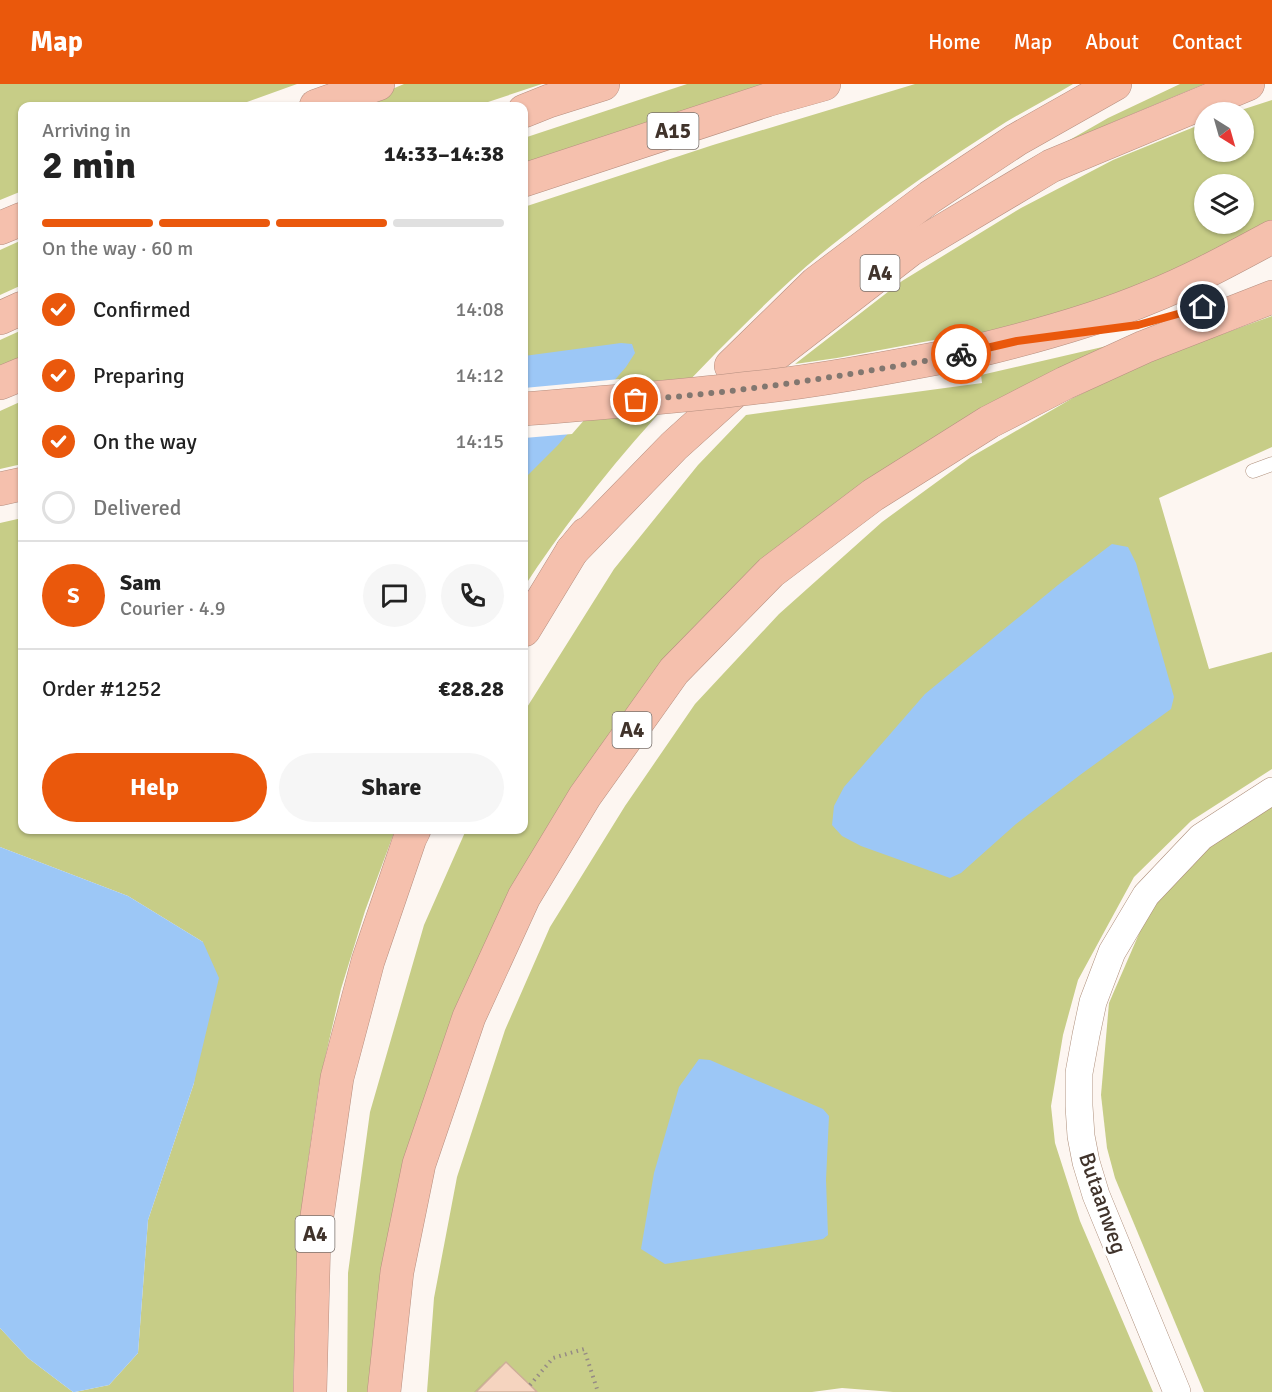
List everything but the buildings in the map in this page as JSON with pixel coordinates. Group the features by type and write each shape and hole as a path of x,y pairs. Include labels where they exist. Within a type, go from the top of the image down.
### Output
{"highway":[{"path":"327,102 378,84"},
{"path":"528,109 603,84"},
{"name":"A15","path":"528,179 767,100 824,84"},
{"name":"A4","path":"528,623 572,551 656,442 816,283 930,197 1016,140 1115,84"},
{"name":"A4","path":"572,551 674,446 777,353 910,250 1051,165 1248,84"},
{"path":"0,228 18,221"},
{"path":"528,410 764,387 835,377 976,351 1095,317 1148,298 1206,272 1272,237"},
{"path":"1017,341 1138,325 1203,307 1272,284"},
{"name":"A4","path":"384,1392 397,1272 419,1164 469,1017 524,897 585,796 674,671 771,572 873,495 989,422 1065,383 1144,347 1272,297"},
{"path":"0,318 18,310"},
{"path":"0,383 18,376"},
{"path":"0,489 18,485"},
{"name":"A4","path":"310,1392 314,1237 337,1078 368,961 412,834"}],"street":[{"name":"Butaanweg","path":"1177,1392 1095,1195 1086,1162 1079,1106 1079,1073 1093,1002 1112,952 1146,895 1202,837 1272,791"}],"lane":[{"path":"1252,471 1272,464"}],"path":[{"path":"530,1385 553,1358 584,1349 598,1392"}],"green space":[{"path":"0,84 297,84 247,102 18,102 18,193 0,200"},
{"path":"404,84 542,84 488,102 361,102"},
{"path":"687,84 780,84 528,167 528,137"},
{"path":"915,84 1073,84 1006,122 939,166 819,255 706,363 650,424 571,519 528,581 528,206 713,145"},
{"path":"1180,84 1204,84 1111,123 1033,161 1108,118"},
{"path":"1272,100 1272,226 1167,276 1064,314 974,339 972,333 795,364 902,281 1021,208 1113,160 1194,127 1194,162 1254,162 1254,106"},
{"path":"18,242 18,287 0,295 0,250"},
{"path":"1272,316 1272,447 1159,498 1209,669 1272,652 1272,769 1191,821 1134,877 1078,980 1063,1035 1051,1106 1055,1143 1080,1221 1153,1392 893,1392 842,1388 812,1392 427,1392 434,1298 457,1177 505,1030 550,927 625,806 695,704 779,614 882,522 971,457 1071,399 1151,360"},
{"path":"18,332 18,362 0,370 0,340"},
{"path":"1137,339 743,583 475,972 374,1392 347,1392 348,1273 370,1112 424,925 464,834 528,834 528,706 614,569 698,465 746,415 982,383 981,375"},
{"path":"18,403 18,465 0,469 0,411"},
{"path":"18,519 18,834 394,834 365,911 341,989 319,1084 297,1257 293,1392 75,1392 109,1385 138,1353 148,1220 194,1083 203,942 128,896 0,847 0,523"},
{"path":"1272,807 1272,1392 1204,1392 1115,1178 1107,1148 1101,1095 1109,1003 1148,913 1203,851"},
{"path":"0,1328 28,1358 73,1392 0,1392"}],"water":[{"path":"621,343 632,344 635,353 626,367 558,445 528,475 528,355"},
{"path":"1112,544 1128,547 1136,563 1174,697 1171,709 1080,775 1016,824 961,873 950,878 861,846 842,836 832,825 834,806 844,787 925,694 1058,585"},
{"path":"0,847 128,896 203,942 219,978 194,1083 148,1220 138,1353 109,1385 75,1392 28,1358 0,1328"},
{"path":"699,1059 710,1060 823,1109 829,1116 826,1180 828,1235 823,1239 665,1264 641,1249 654,1173 679,1087"}],"pier":[{"path":"620,379 572,434 528,438 528,388"}],"way so far":[{"path":"636,400 835,377 961,354"}],"route":[{"path":"961,354 1017,341 1138,325 1203,307"}]}
